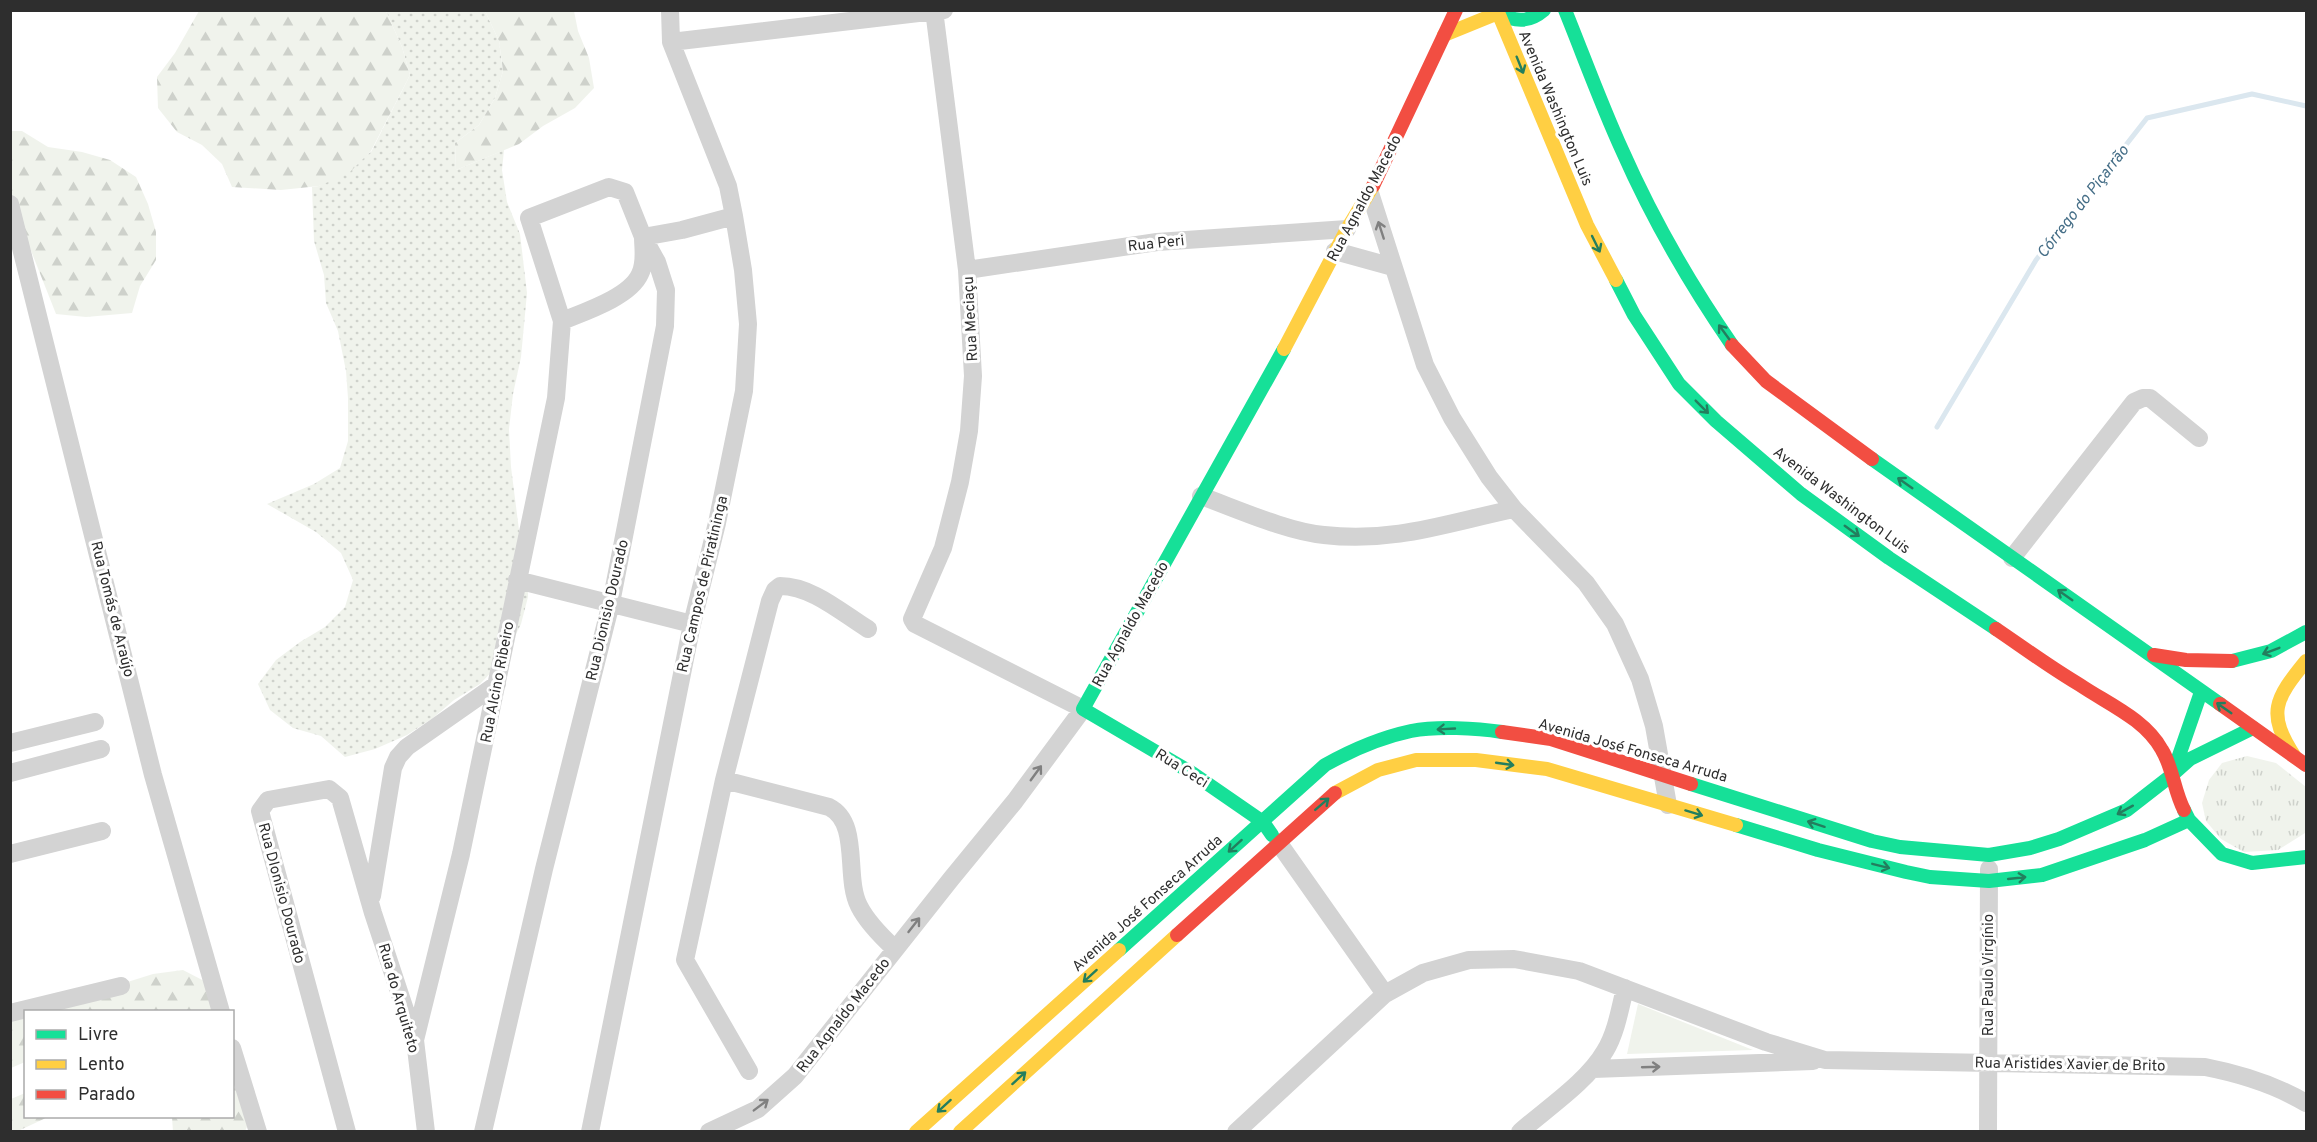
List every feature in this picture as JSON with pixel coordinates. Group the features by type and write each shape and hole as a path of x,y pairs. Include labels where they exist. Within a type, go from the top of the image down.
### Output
{"main road":[{"name":"Rua Agnaldo Macedo","path":"1083,709 1287,344 1347,229 1370,193 1456,10"},
{"path":"1444,35 1498,12 1510,20 1521,22 1536,18 1544,10"},
{"path":"1565,10 1622,151 1661,228 1703,303 1736,350 1766,381 1876,462 2307,765"},
{"name":"Avenida Washington Luis","path":"1498,12 1587,225 1634,315 1679,384 1716,421 1801,494 1889,558 2079,685 2127,714 2151,735 2163,751 2178,799 2189,820 2222,854 2252,863 2306,856"},
{"path":"2149,654 2186,660 2232,661 2252,658 2275,650 2307,632"},
{"path":"2295,757 2282,737 2275,715 2278,701 2290,680 2307,661"},
{"path":"2172,775 2201,692"},
{"name":"Rua Ceci","path":"1083,709 1192,773 1263,822 1278,842"},
{"name":"Avenida José Fonseca Arruda","path":"916,1131 1325,765 1347,753 1411,731 1475,728 1551,739 1881,843 1900,847 1989,855 2030,848 2059,839 2127,810 2190,759 2253,728"},
{"path":"960,1131 1334,793 1378,770 1416,760 1476,760 1546,769 1818,850 1930,877 1989,881 2042,875 2145,840 2189,820"}],"street":[{"name":"Rua Campos de Piratininga","path":"590,1131 692,624 717,523 744,390 748,324 743,270 734,216 728,186 671,42 670,10"},
{"path":"671,42 937,11"},
{"name":"Rua Meciaçu","path":"912,620 943,548 960,482 969,431 973,376 967,270 937,11"},
{"name":"Rua Dionisio Dourado","path":"483,1131 544,869 611,603 665,326 666,290 657,262 643,237 625,192 609,187 529,218"},
{"path":"1370,193 1425,364 1452,418 1488,477 1514,509 1586,583 1615,624 1640,679 1654,726 1668,805"},
{"name":"Rua Tomás de Araújo","path":"10,204 153,775 221,1010"},
{"path":"562,321 599,306 629,287 640,275 644,261 643,237 734,216"},
{"name":"Rua Alcino Ribeiro","path":"415,1040 461,854 556,398 562,321 529,218"},
{"name":"Rua Peri","path":"967,270 1156,242 1347,229"},
{"path":"1335,251 1393,267"},
{"path":"2012,558 2134,402 2150,398 2199,438"},
{"path":"1201,496 1294,529 1322,535 1378,538 1424,531 1514,509"},
{"path":"517,580 692,624"},
{"path":"749,1071 685,960 724,780 770,601 775,590 780,586 792,586 808,591 868,629"},
{"name":"Rua Ceci","path":"912,620 915,624 1083,709"},
{"path":"2201,692 2214,675 2232,661"},
{"path":"371,901 393,768 398,757 407,747 497,684"},
{"name":"Rua Agnaldo Macedo","path":"709,1131 758,1109 795,1076 1015,801 1083,709"},
{"path":"10,743 95,722"},
{"path":"10,772 101,749"},
{"path":"724,780 838,811 847,829 858,906 895,949"},
{"name":"Rua DIonisio Dourado","path":"347,1131 260,812 263,805 268,800 329,789 340,798 360,867"},
{"path":"10,854 102,831"},
{"name":"Rua Ceci","path":"1278,842 1385,994"},
{"name":"Rua Paulo Virgínio","path":"1988,1131 1989,855"},
{"name":"Rua do Arquiteto","path":"360,867 415,1040 426,1131"},
{"name":"Rua Aristides Xavier de Brito","path":"1236,1131 1385,994 1423,973 1469,960 1514,959 1579,971 1767,1042 1826,1060"},
{"path":"10,1013 121,986"},
{"path":"1520,1131 1593,1070 1606,1050 1625,988"},
{"path":"234,1054 258,1131"},
{"name":"Rua Aristides Xavier de Brito","path":"1593,1070 1826,1060 2205,1067 2240,1074 2285,1090 2307,1103"}],"green space":[{"path":"199,11 386,11 402,47 410,75 371,151 349,173 319,186 281,190 232,187 222,164 202,145 177,132 158,108 157,77 175,53"},
{"path":"386,11 485,11 499,41 503,71 495,98 479,125 455,143 456,170 504,150 502,170 507,202 520,234 527,293 521,357 513,394 509,429 519,530 528,563 528,597 521,624 503,660 480,684 407,735 375,749 345,757 321,736 293,728 270,710 258,684 276,660 325,627 345,607 353,580 341,553 316,532 267,504 314,484 340,468 348,441 346,371 338,331 326,303 324,275 314,241 312,187 319,186 371,152 410,75 402,47"},
{"path":"485,11 574,11 578,31 589,58 594,88 575,108 543,126 519,144 456,170 455,143 479,125 495,98 503,71 499,41"},
{"path":"10,131 22,131 48,147 82,152 110,160 136,177 148,204 156,232 156,260 140,286 132,313 86,317 56,314 11,200"},
{"path":"2247,756 2276,763 2306,787 2305,833 2278,850 2244,852 2221,839 2206,821 2202,803 2209,780 2222,763"},
{"path":"183,970 208,983 220,1010 38,1010 153,974"},
{"path":"1638,1004 1753,1050 1627,1054"},
{"path":"24,1014 24,1062 11,1068 10,1018"},
{"path":"234,1044 251,1119 245,1131 173,1132 172,1118 234,1118"},
{"path":"24,1093 24,1118 46,1118 18,1131 11,1131 11,1099"}],"waterway":[{"name":"Córrego do Piçarrão","path":"1937,427 2036,260 2147,118 2252,94 2306,106"}],"traffic: fast":[{"path":"1498,13 1522,20 1533,17 1544,10"},
{"path":"1565,10 1607,115 1646,201 1701,298 1732,345"},
{"path":"1616,280 1634,315 1679,384 1716,421 1801,494 1889,558 1996,629"},
{"path":"1272,835 1263,822 1192,773 1083,709 1284,349"},
{"path":"1872,459 2220,704"},
{"path":"2232,661 2271,651 2306,632"},
{"path":"2173,773 2201,692"},
{"path":"1119,950 1325,765 1367,745 1411,731 1456,728 1502,732"},
{"path":"2172,775 2190,759 2253,728"},
{"path":"1691,784 1872,841 1900,847 1989,855 2030,848 2059,839 2127,810 2172,775"},
{"path":"2184,810 2189,820 2222,854 2252,863 2306,857"},
{"path":"1736,825 1818,850 1906,872 1930,877 1989,881 2042,875 2145,840 2189,820"}],"traffic: slow":[{"path":"1497,10 1587,225 1616,280"},
{"path":"1444,35 1498,13"},
{"path":"1284,349 1347,229 1373,186"},
{"path":"2295,757 2280,729 2278,707 2287,686 2306,661"},
{"path":"1335,793 1378,770 1416,760 1476,760 1547,769 1736,825"},
{"path":"960,1132 1177,935"},
{"path":"916,1132 1119,950"}],"traffic: jam":[{"path":"1373,186 1456,10"},
{"path":"1732,345 1766,381 1872,459"},
{"path":"1996,629 2146,729 2166,757 2184,810"},
{"path":"2154,655 2186,660 2232,661"},
{"path":"2220,704 2306,765"},
{"path":"1502,732 1551,739 1691,784"},
{"path":"1177,935 1335,793"}]}
